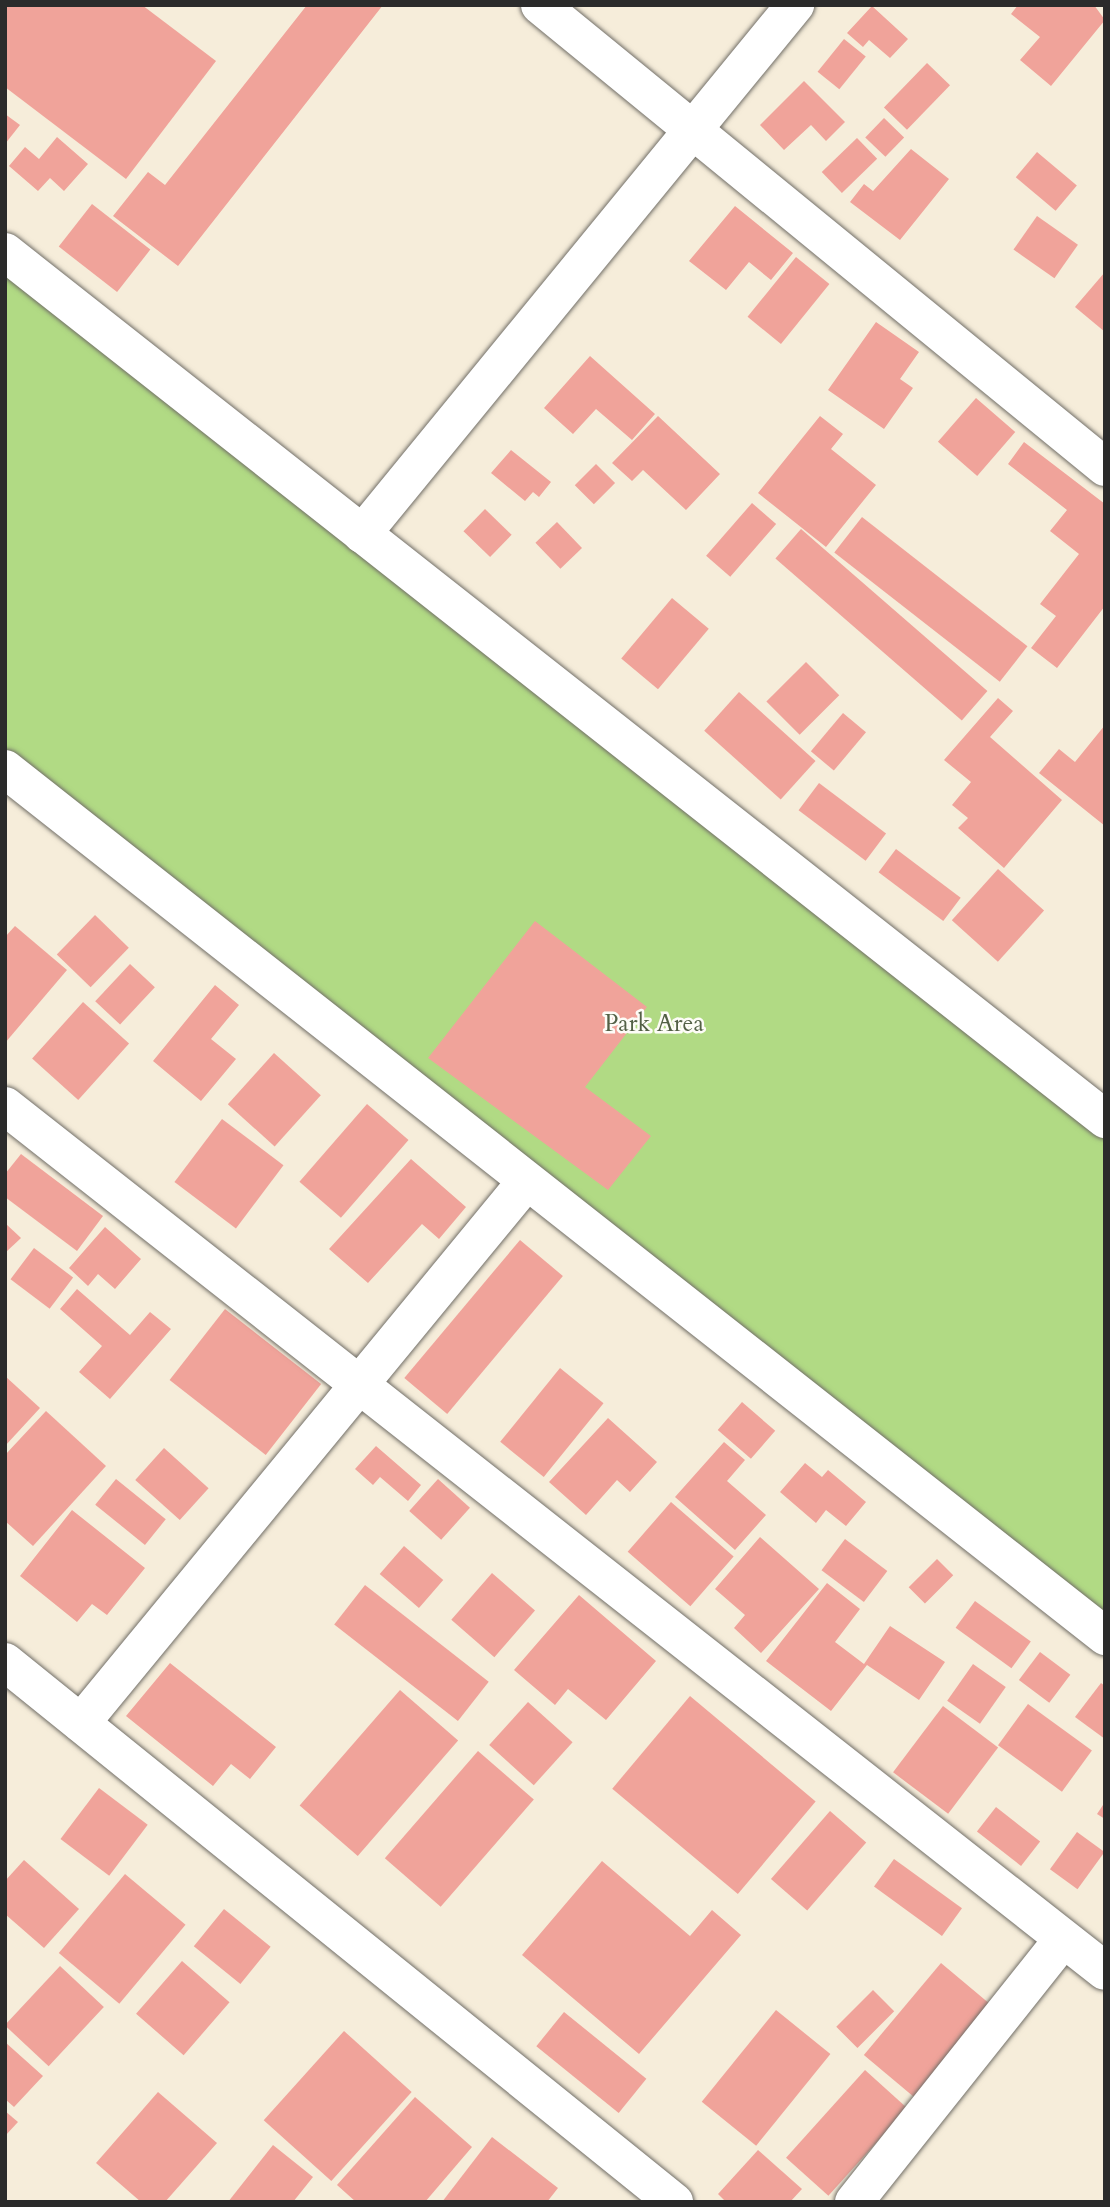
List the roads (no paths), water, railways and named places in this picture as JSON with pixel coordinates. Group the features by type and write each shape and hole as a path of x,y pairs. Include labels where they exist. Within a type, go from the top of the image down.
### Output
{"street":[{"path":"540,5 691,133 1105,467"},
{"path":"362,534 795,5"},
{"path":"5,252 1105,1119"},
{"path":"5,769 525,1183 1105,1636"},
{"path":"5,1106 1105,1971"},
{"path":"81,1723 525,1183"},
{"path":"5,1662 674,2202"},
{"path":"854,2202 1063,1939"}],"park label":[{"name":"Park Area","path":"654,1024"}]}
